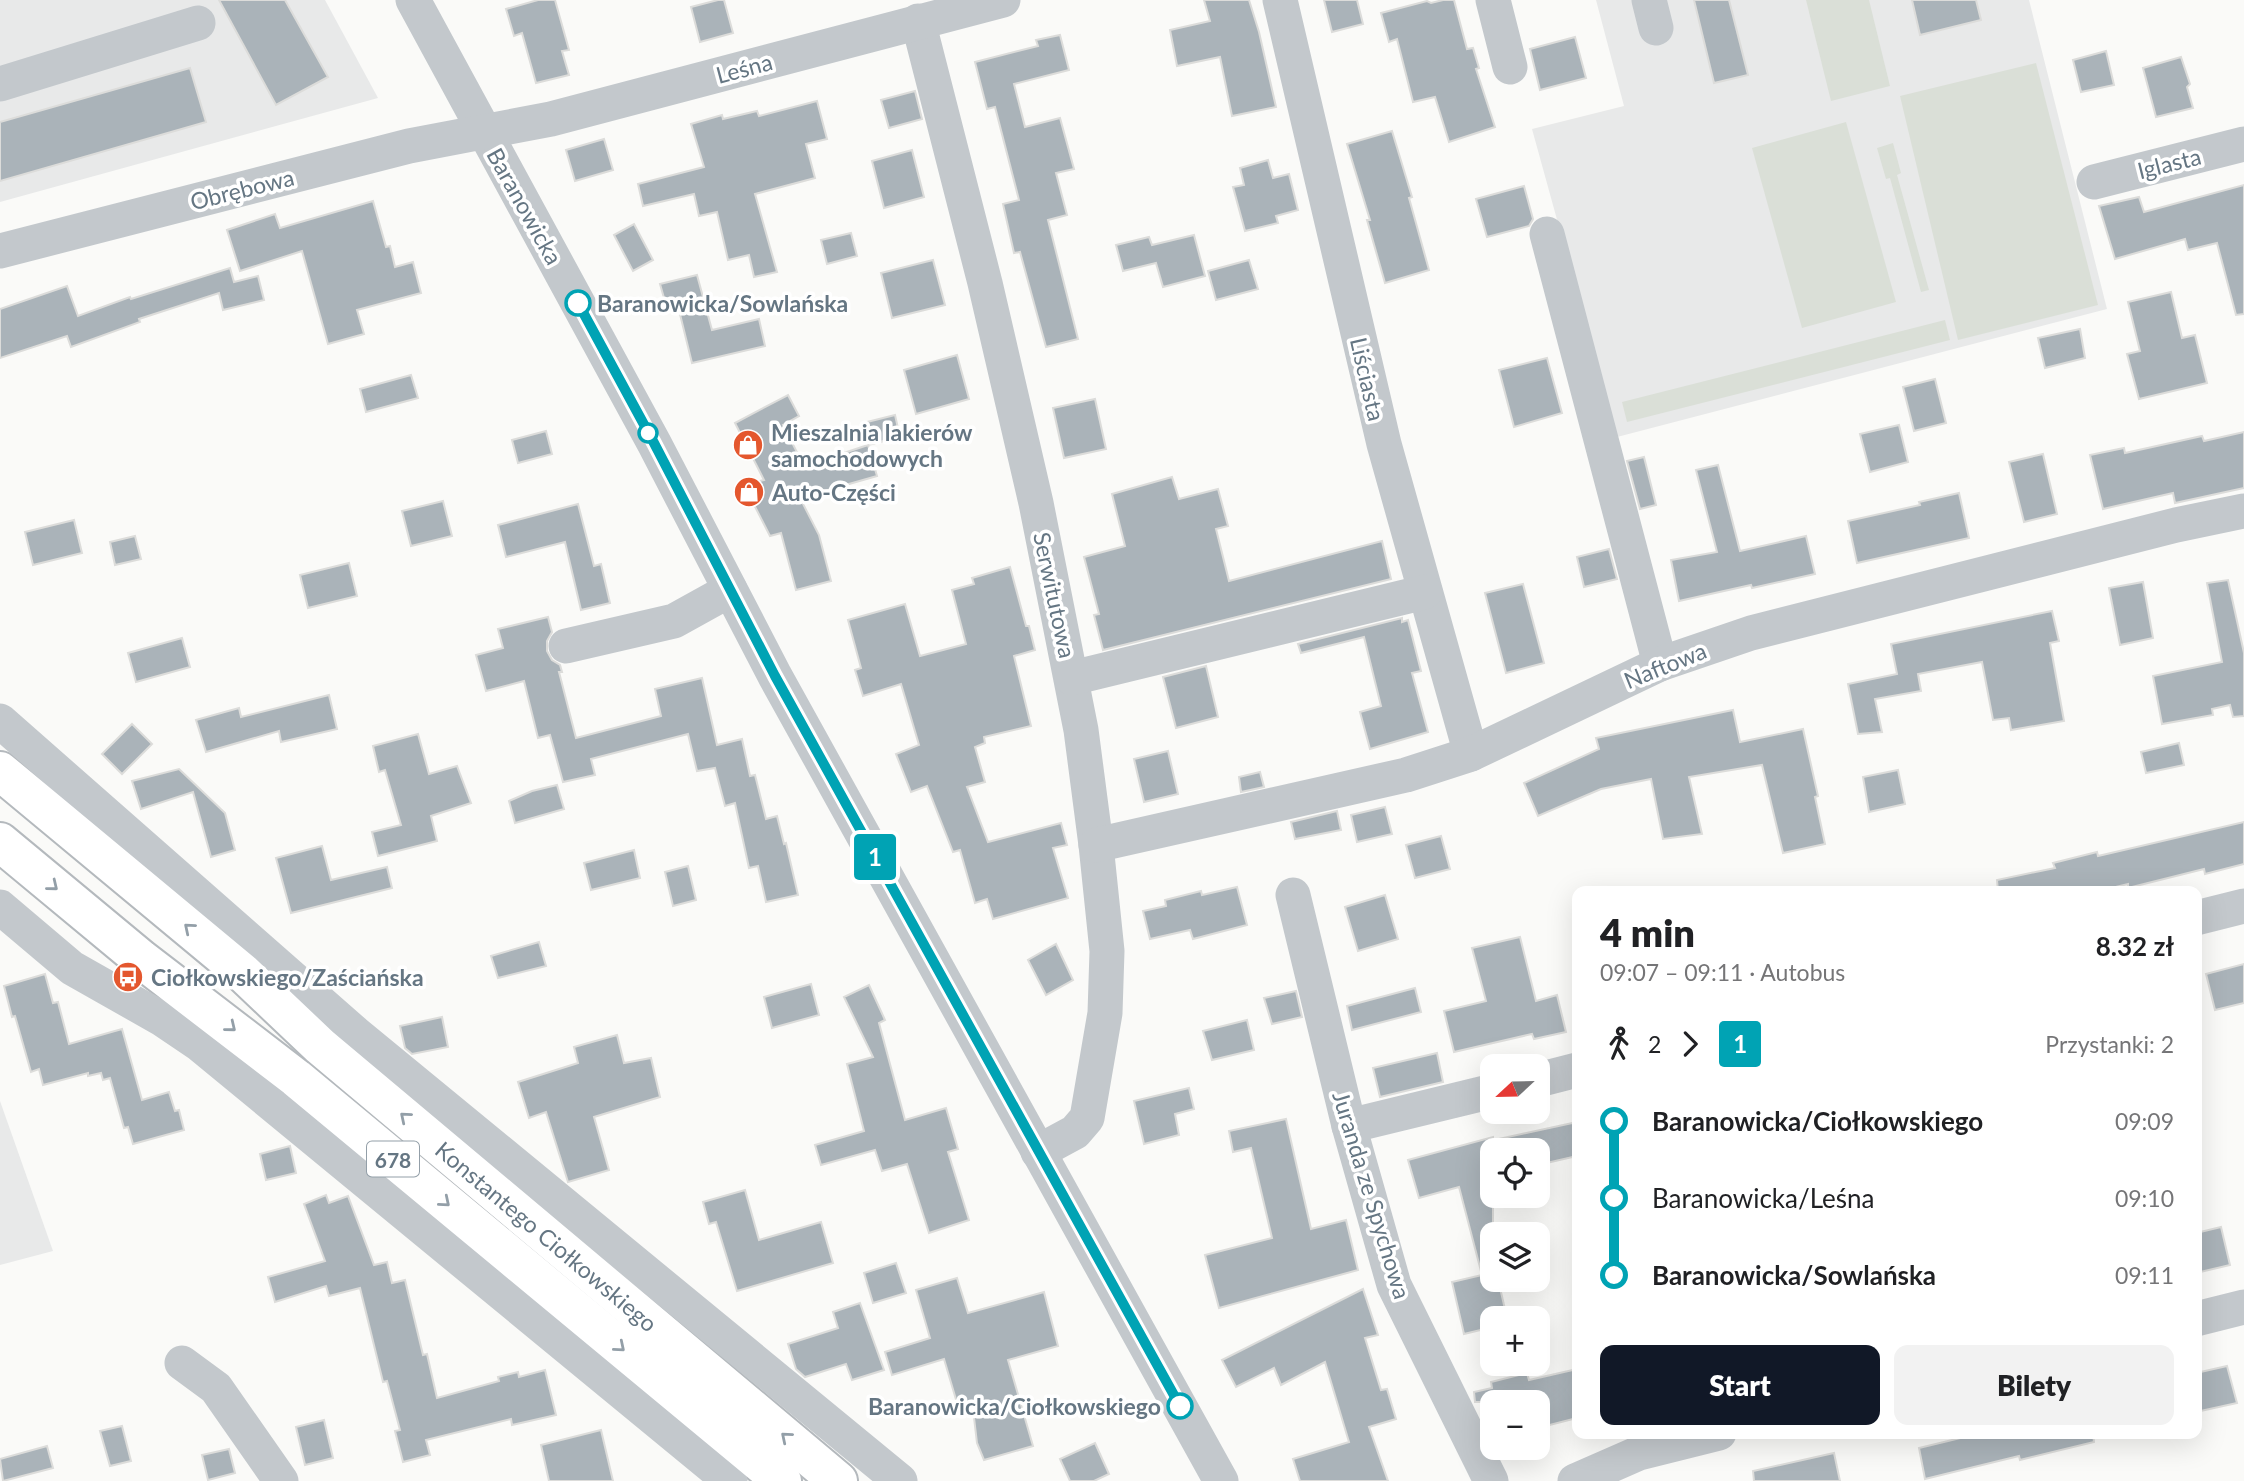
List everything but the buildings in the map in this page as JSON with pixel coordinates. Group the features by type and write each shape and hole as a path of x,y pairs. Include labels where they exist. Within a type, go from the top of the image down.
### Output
{"highway":[{"name":"Konstantego Ciołkowskiego","path":"0,771 242,972 320,1046 838,1481"},
{"name":"Konstantego Ciołkowskiego","path":"0,842 141,959 296,1078 782,1481"}],"street":[{"name":"Baranowicka","path":"413,0 654,443 775,676 1221,1481"},
{"name":"Leśna","path":"485,131 551,119 1003,0"},
{"name":"Liściasta","path":"1280,0 1384,444 1471,754"},
{"path":"1493,0 1510,66"},
{"name":"Serwitutowa","path":"918,22 985,282 1036,503 1072,678 1096,845 1106,963 1105,1013 1087,1118 1075,1132 1038,1152"},
{"path":"0,83 198,23"},
{"name":"Obrębowa","path":"0,251 409,146 485,131"},
{"name":"Iglasta","path":"2094,182 2244,144"},
{"path":"1547,234 1660,664"},
{"name":"Naftowa","path":"1096,845 1406,775 1471,754 1660,664 1751,633 2176,525 2244,511"},
{"path":"566,646 674,621 730,590"},
{"path":"1072,678 1426,592"},
{"path":"0,721 355,1033 900,1481"},
{"name":"Juranda ze Spychowa","path":"1293,895 1349,1126 1394,1285 1491,1481"},
{"path":"2202,916 2244,906"},
{"path":"0,907 72,968 200,1044 730,1481"},
{"path":"1550,1077 1572,1071"},
{"path":"1349,1126 1480,1094"},
{"path":"2202,1318 2244,1307"},
{"path":"182,1363 216,1388 281,1481"},
{"path":"1575,1481 1639,1453 1696,1439"}],"shaded area":[{"path":"0,0 325,0 378,98 0,202"},
{"path":"1596,0 2029,0 2107,309 1617,437 1532,129 1624,106"},
{"path":"1806,0 1869,0 1890,86 1831,101"},
{"path":"2036,63 2098,305 1958,340 1900,96"},
{"path":"1846,122 1896,302 1802,328 1752,148"},
{"path":"1893,143 1901,173 1897,175 1929,290 1921,292 1890,178 1886,179 1877,148"},
{"path":"1945,320 1950,340 1627,422 1622,402"},
{"path":"0,1101 53,1251 0,1265"}],"bus line":[{"name":"1","path":"578,303 775,676 1180,1406"}],"place":[{"name":"Baranowicka/Sowlańska","path":"578,303"},
{"name":"Mieszalnia lakierów samochodowych","path":"748,445"},
{"name":"Auto-Części","path":"749,492"},
{"name":"Ciołkowskiego/Zaściańska","path":"128,977"},
{"name":"Baranowicka/Ciołkowskiego","path":"1180,1406"}]}
